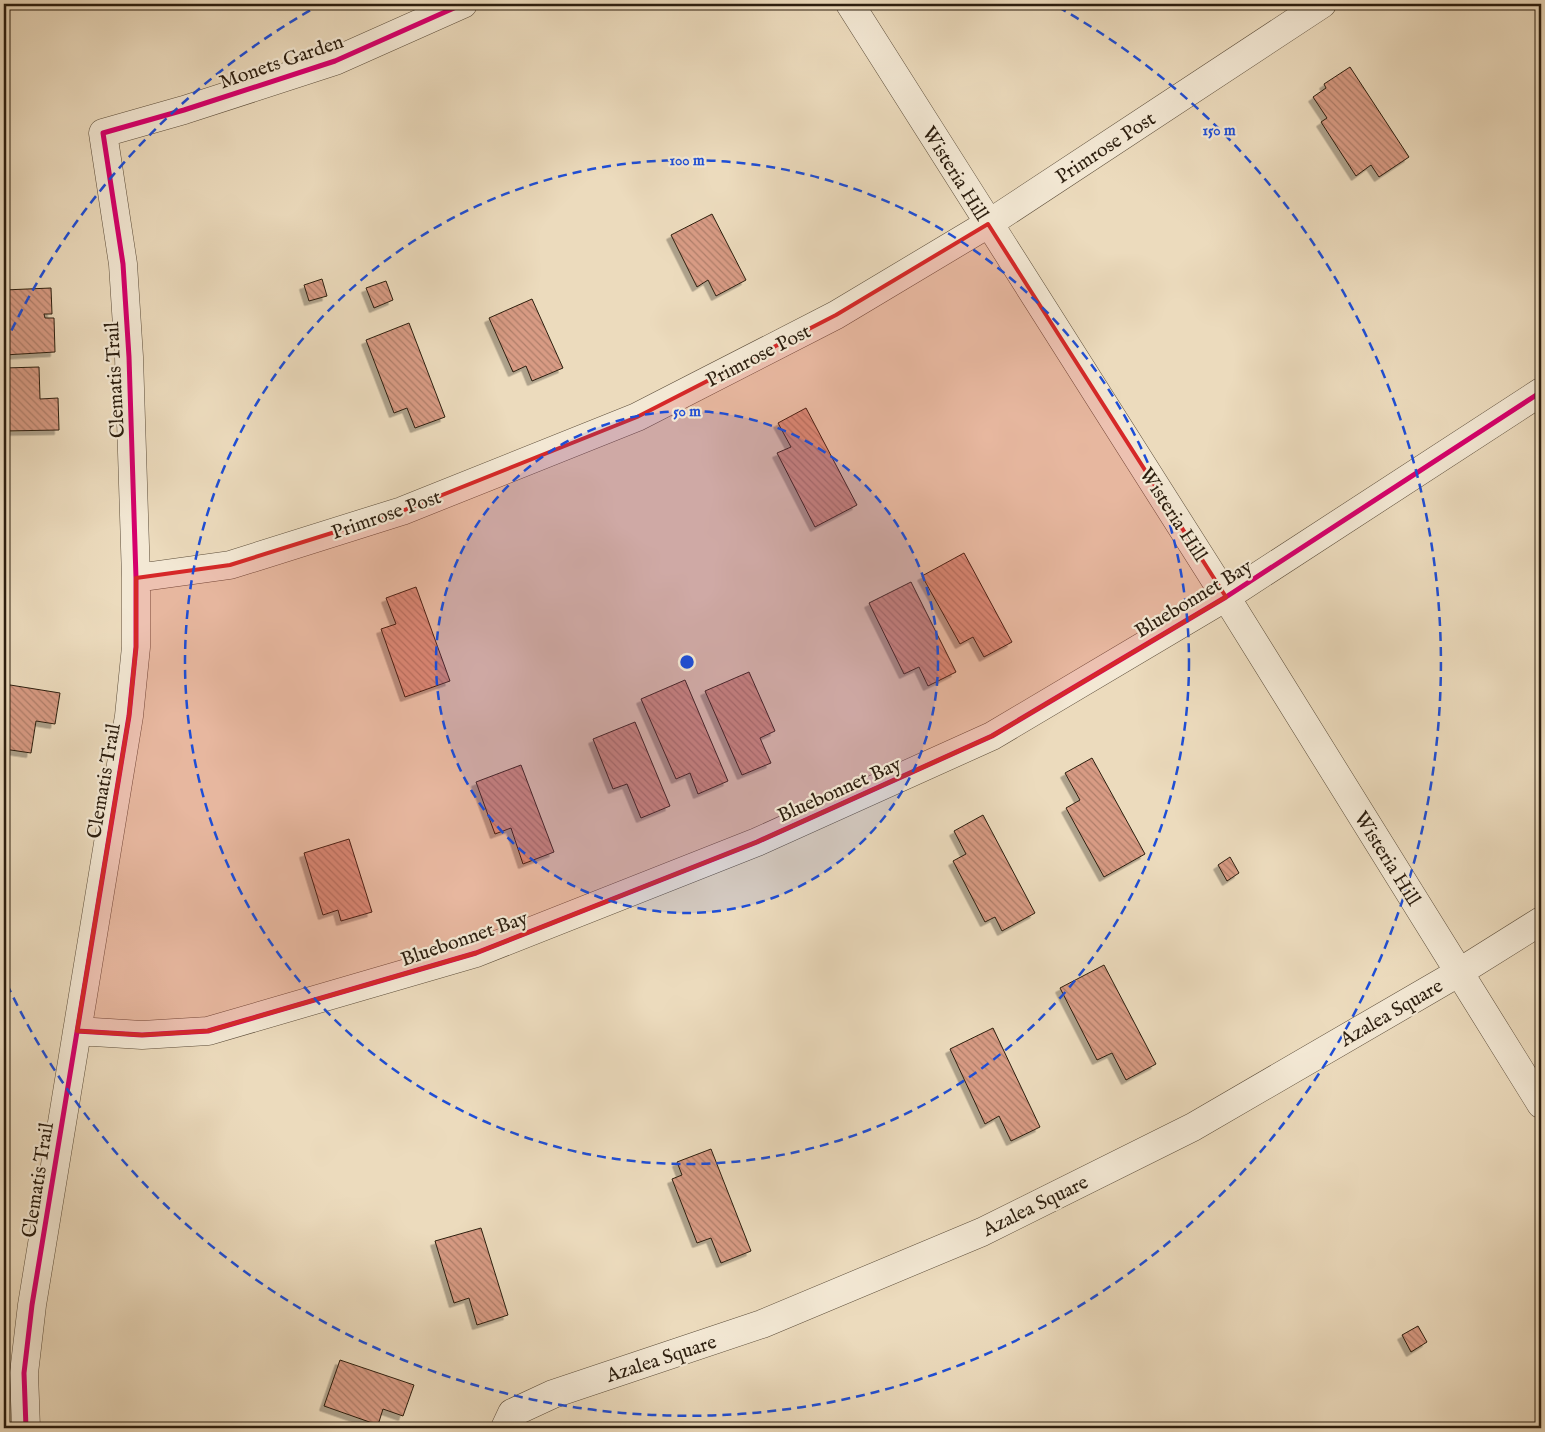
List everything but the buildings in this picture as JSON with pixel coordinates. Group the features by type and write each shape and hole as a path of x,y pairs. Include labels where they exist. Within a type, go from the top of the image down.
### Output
{"street":[{"name":"Monets Garden","path":"103,133 184,110 335,61 463,4"},
{"name":"Wisteria Hill","path":"850,4 1226,597 1541,1104"},
{"name":"Primrose Post","path":"136,578 230,565 402,511 637,417 836,315 988,224 1322,4"},
{"name":"Clematis Trail","path":"26,1428 24,1374 32,1305 129,716 136,647 136,578 129,357 123,264 103,133"},
{"name":"Bluebonnet Bay","path":"76,1031 142,1036 208,1031 476,953 758,842 992,736 1226,597 1541,392"},
{"name":"Azalea Square","path":"505,1428 512,1413 554,1394 762,1324 982,1232 1193,1127 1458,973 1541,921"}],"highlighted area":[{"path":"988,224 1226,597 992,736 757,842 476,953 208,1031 142,1035 77,1031 129,716 136,647 136,578 230,565 402,511 637,417 836,315"}],"cycle path":[{"path":"26,1428 24,1373 32,1305 129,716 136,647 136,578 129,357 123,264 103,133 184,110 335,61 463,4"},
{"path":"77,1031 142,1035 208,1031 476,953 757,842 992,736 1226,597 1541,392"}]}
